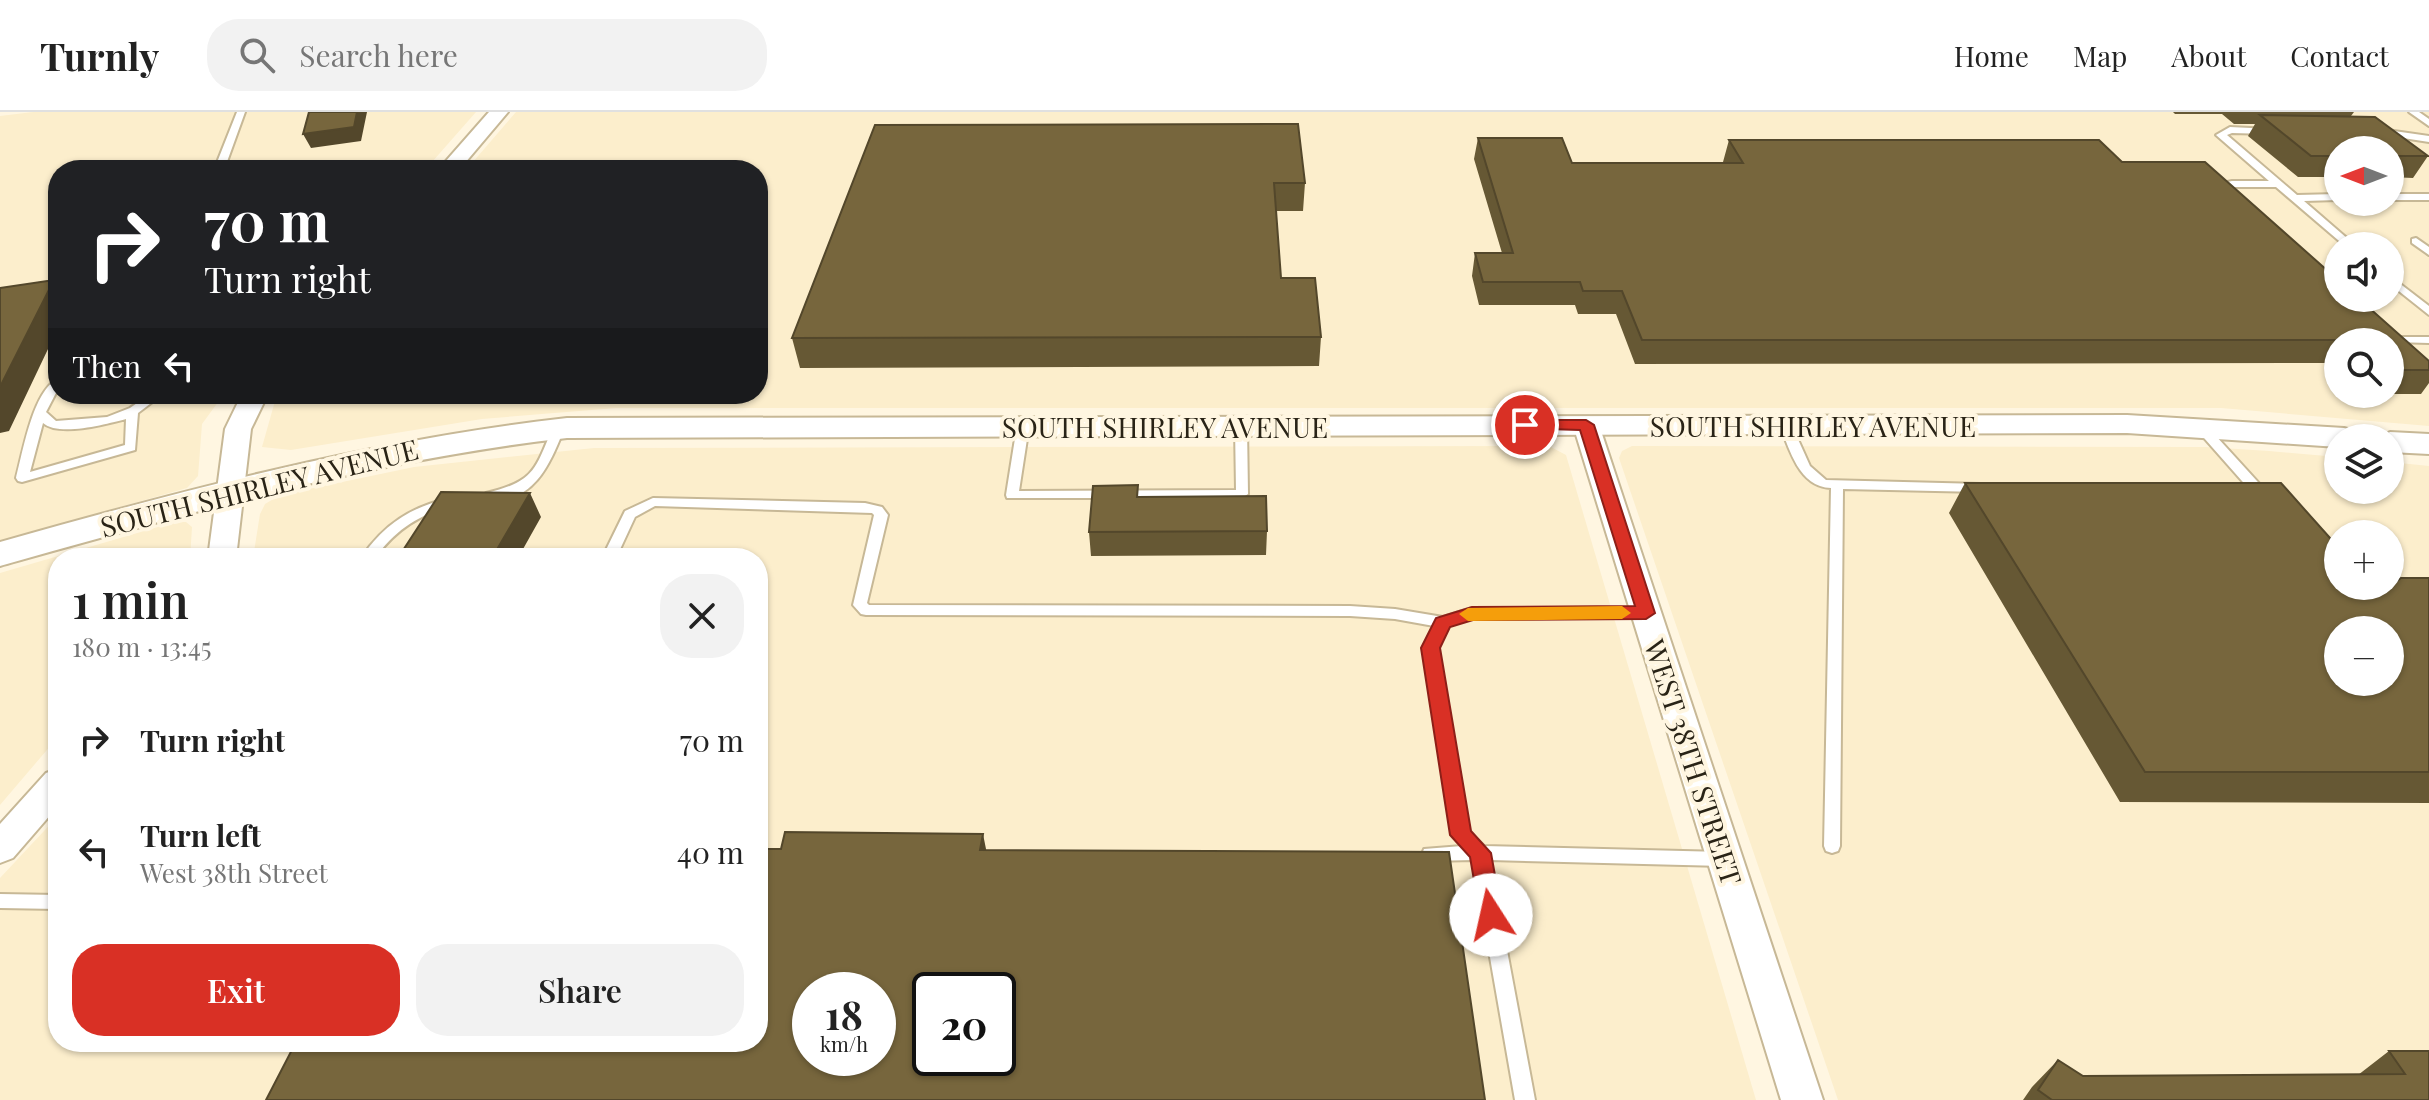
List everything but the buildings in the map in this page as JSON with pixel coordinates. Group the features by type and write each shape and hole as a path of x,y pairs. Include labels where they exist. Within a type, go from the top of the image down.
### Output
{"street":[{"path":"457,160 499,112"},
{"path":"224,548 233,487 234,436 241,413 248,404"},
{"name":"SOUTH SHIRLEY AVENUE","path":"0,554 233,487 427,445 558,429 1586,425 2201,427 2324,436"},
{"name":"WEST 38TH STREET","path":"1586,425 1802,1100"},
{"path":"2404,443 2429,444"},
{"path":"0,848 48,794"}],"lane":[{"path":"223,160 241,112"},
{"path":"2413,112 2429,123"},
{"path":"2274,131 2230,130 2221,135 2335,232"},
{"path":"2362,132 2429,139"},
{"path":"2212,188 2232,184 2278,184"},
{"path":"2295,198 2324,197"},
{"path":"2404,197 2429,197"},
{"path":"2429,241 2416,241 2429,252"},
{"path":"2404,291 2429,312"},
{"path":"2404,340 2429,340"},
{"path":"48,393 22,478 131,447 132,411"},
{"path":"40,413 53,425 84,425 132,411 142,404"},
{"path":"1023,426 1012,495 1242,494 1241,426"},
{"path":"1786,426 1812,480 1837,486 1996,488"},
{"path":"2201,427 2277,511"},
{"path":"375,548 385,533 399,522 435,506 529,484 541,472 558,429"},
{"path":"1832,846 1837,486"},
{"path":"2236,491 2258,490"},
{"path":"614,548 630,514 653,502 865,507 877,510 881,515 860,605 866,610 1350,611 1443,622 1472,613 1646,613"},
{"path":"1443,622 1430,648 1458,820 1461,835 1480,853 1525,1100"},
{"path":"1417,854 1725,859"},
{"path":"0,901 48,902"}],"shaded area":[{"path":"33,112 476,112 434,160 48,160 48,404 217,404 202,424 198,476 187,488 0,541 0,116"},
{"path":"516,112 2429,112 2429,426 2221,408 616,408 482,419 291,450 262,447 274,404 768,404 768,160 475,160"},
{"path":"1549,446 1566,455 1756,1100 0,1100 0,878 48,827 48,1052 768,1052 768,548 255,548 260,514 265,504 280,495 414,467 594,448"},
{"path":"1632,446 2206,447 2269,451 2324,456 2324,504 2404,504 2404,463 2429,466 2429,1100 1838,1100 1619,458 1622,451"},
{"path":"175,522 186,522 192,527 191,548 86,548"},
{"path":"48,559 48,749 0,805 0,573"}],"slow traffic":[{"path":"1468,614 1622,613"}],"route":[{"path":"1491,915 1480,853 1461,835 1430,648 1443,622 1472,613 1646,613 1586,425 1525,425"}]}
